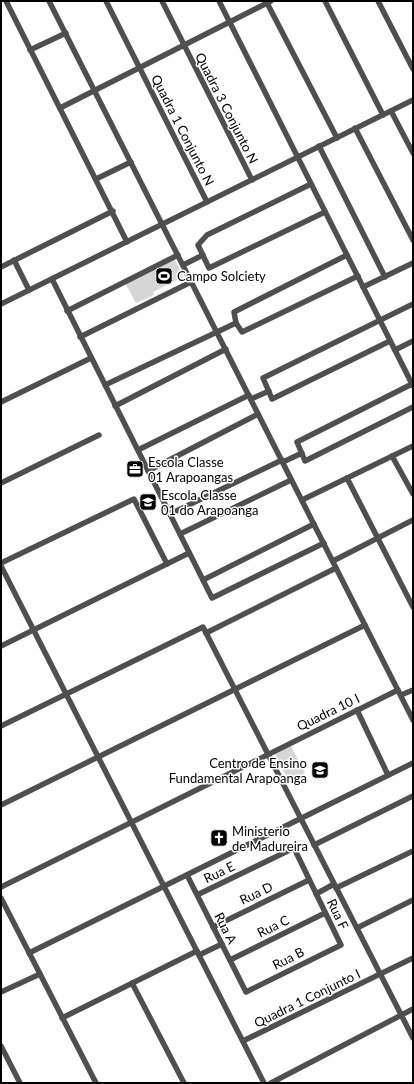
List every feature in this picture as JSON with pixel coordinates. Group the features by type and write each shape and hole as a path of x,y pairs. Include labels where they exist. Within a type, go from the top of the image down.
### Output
{"street":[{"path":"6,1 127,242"},
{"path":"49,1 413,720"},
{"name":"Quadra 1 Conjunto N","path":"106,1 207,202"},
{"name":"Quadra 3 Conjunto N","path":"162,1 252,180"},
{"path":"219,1 390,341 410,374 412,385 297,442 305,460 413,407"},
{"path":"325,1 383,115"},
{"path":"378,1 413,69"},
{"path":"60,108 268,2 336,138"},
{"path":"30,50 66,33"},
{"path":"1,304 413,100"},
{"path":"391,111 413,153"},
{"path":"355,128 413,240"},
{"path":"320,146 385,277"},
{"path":"96,179 131,162"},
{"path":"311,184 206,235 198,245 209,268 325,212"},
{"path":"1,267 112,211"},
{"path":"67,311 178,255"},
{"path":"183,265 203,255"},
{"path":"347,255 234,312 236,323 242,332 358,276"},
{"path":"14,260 29,290"},
{"path":"363,288 413,263"},
{"path":"52,279 212,598 324,543"},
{"path":"80,337 191,282"},
{"path":"390,341 272,399 263,378 413,304"},
{"path":"105,385 216,331 236,323"},
{"path":"395,350 413,342"},
{"path":"116,406 226,349"},
{"path":"1,402 91,358"},
{"path":"138,450 250,397 269,391"},
{"path":"148,471 258,414"},
{"path":"1,483 98,435"},
{"path":"302,500 413,446"},
{"path":"170,514 302,452"},
{"path":"392,456 413,494"},
{"path":"348,478 413,607"},
{"path":"180,534 292,480"},
{"path":"167,564 134,499 1,565 264,1083"},
{"path":"333,561 413,520"},
{"path":"203,580 314,524"},
{"path":"1,646 189,553"},
{"path":"206,633 336,568"},
{"path":"1,805 365,625"},
{"path":"1,726 203,627 413,1038"},
{"name":"Quadra 10 I","path":"1,887 398,690"},
{"path":"401,696 413,690"},
{"path":"357,710 388,775"},
{"path":"29,953 413,763"},
{"path":"314,845 413,796"},
{"name":"Rua F","path":"294,848 341,945"},
{"name":"Rua E","path":"197,895 294,848"},
{"name":"Rua F","path":"316,894 413,851"},
{"name":"Rua A","path":"187,875 246,992"},
{"name":"Rua D","path":"213,926 309,880"},
{"path":"1,898 96,1083"},
{"path":"356,928 413,900"},
{"name":"Rua C","path":"230,960 325,913"},
{"path":"62,1018 132,983 198,953 222,944"},
{"name":"Rua B","path":"246,992 341,945"},
{"name":"Quadra 1 Conjunto I","path":"243,1041 413,958"},
{"path":"1,992 40,974"},
{"path":"132,983 184,1083"},
{"path":"271,1083 413,1009"},
{"path":"1,1046 20,1083"}],"shaded area":[{"path":"175,260 183,277 153,292 154,295 136,303 125,283"},
{"path":"291,746 305,773 289,782 275,754"}],"place":[{"name":"Campo Solciety","path":"164,276"},
{"name":"Escola Classe 01 Arapoangas","path":"135,469"},
{"name":"Escola Classe 01 do Arapoanga","path":"148,502"},
{"name":"Centro de Ensino Fundamental Arapoanga","path":"320,770"},
{"name":"Ministerio de Madureira","path":"219,838"}]}
